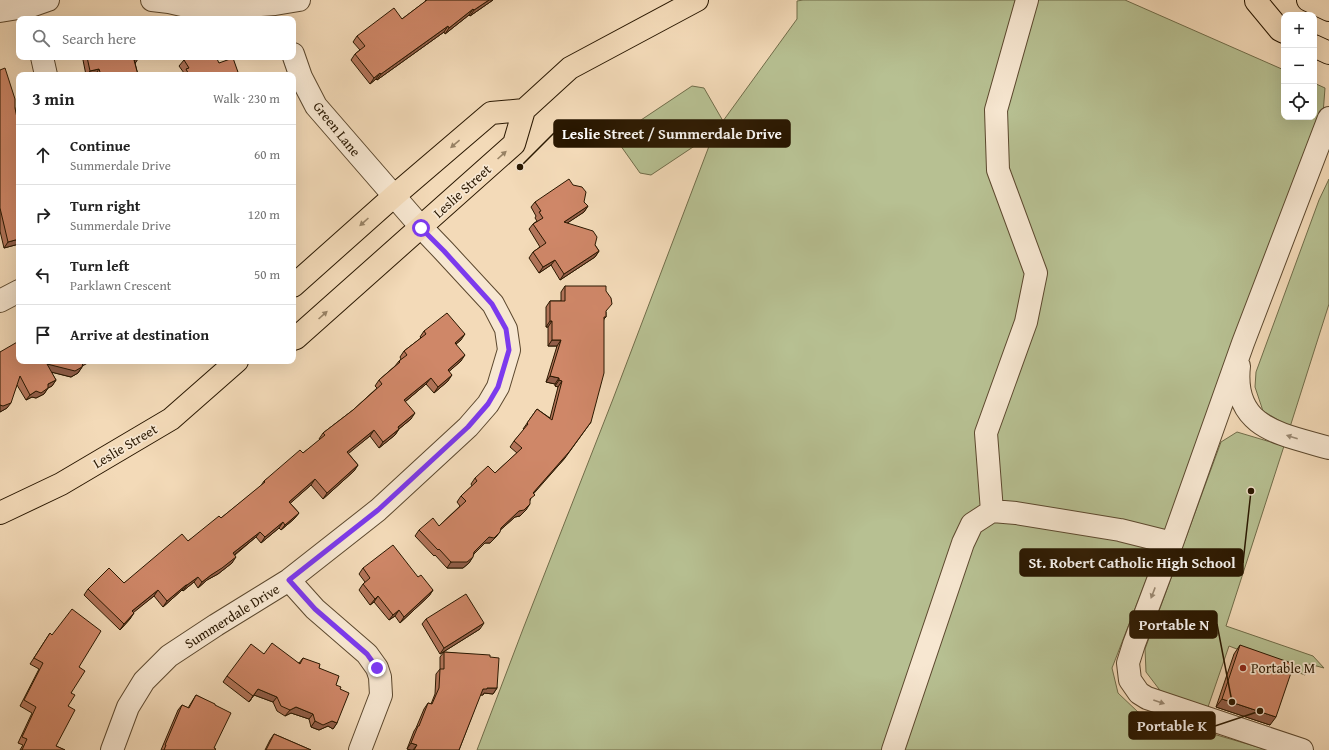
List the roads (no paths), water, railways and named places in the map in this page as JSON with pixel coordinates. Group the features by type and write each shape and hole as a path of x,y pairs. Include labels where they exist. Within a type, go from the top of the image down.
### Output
{"main road":[{"path":"296,283 394,196 491,113 524,110 570,68 697,0"},
{"path":"1257,0 1281,30"},
{"path":"1308,0 1329,10"},
{"path":"1317,47 1329,53"},
{"name":"Leslie Street","path":"296,338 514,144 524,110"},
{"name":"Leslie Street","path":"0,513 61,484 171,419 234,364"}],"street":[{"path":"152,0 196,8 276,8 299,0"},
{"path":"992,511 986,433 1026,322 1036,273 998,170 996,110 1027,0"},
{"path":"0,11 38,8"},
{"path":"43,60 45,72"},
{"name":"Green Lane","path":"295,60 301,77 316,106 421,228"},
{"path":"1302,750 1147,698 1139,693 1130,680 1128,663 1243,343 1329,118"},
{"name":"Summerdale Drive","path":"112,750 128,707 144,681 169,656 289,580 378,510 468,427 488,404 498,387 509,350 506,329 492,304 421,228"},
{"path":"0,301 16,293"},
{"path":"1243,343 1238,375 1239,390 1243,403 1250,415 1262,425 1281,433 1329,448"},
{"path":"893,750 963,543 972,524 992,511 1016,513 1120,530 1172,543"},
{"path":"289,580 315,609 367,654 377,668 380,678 381,695 360,750"}],"place":[{"name":"Leslie Street / Summerdale Drive","path":"520,167"},
{"name":"St. Robert Catholic High School","path":"1251,491"},
{"name":"Portable M","path":"1243,668"},
{"name":"Portable N","path":"1232,702"},
{"name":"Portable K","path":"1260,711"}]}
